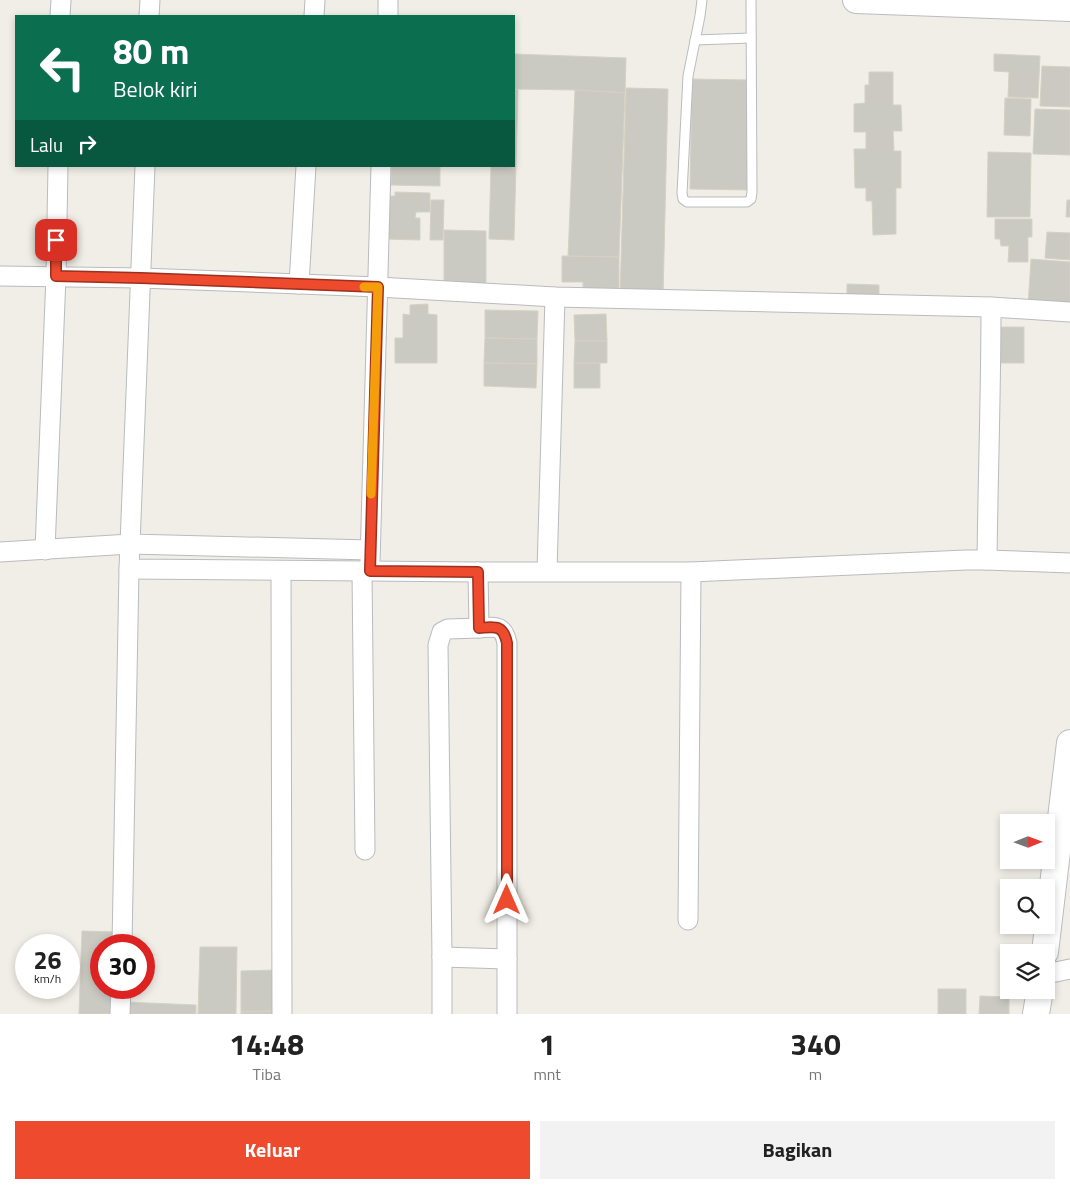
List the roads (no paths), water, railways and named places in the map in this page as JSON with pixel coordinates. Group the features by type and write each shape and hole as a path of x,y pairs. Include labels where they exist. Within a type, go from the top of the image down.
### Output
{"street":[{"path":"60,15 61,0"},
{"path":"150,0 150,15"},
{"path":"314,15 315,0"},
{"path":"388,0 388,15"},
{"path":"856,0 931,1 1070,8"},
{"path":"45,550 56,276 58,167"},
{"path":"122,934 129,569 145,167"},
{"path":"299,284 306,167"},
{"path":"365,850 366,571 370,550 381,167"},
{"path":"0,276 141,278 378,287 555,297 992,307 1070,312"},
{"path":"548,571 555,297"},
{"path":"987,560 992,307"},
{"path":"0,552 130,544 370,550"},
{"path":"129,569 691,572 966,560 1070,563"},
{"path":"280,571 282,1014"},
{"path":"478,572 479,628"},
{"path":"688,920 691,572"},
{"path":"442,1014 438,645 442,632 448,629 496,627 505,635 507,643 507,1014"},
{"path":"1046,944 1070,743"},
{"path":"442,957 507,959"},
{"path":"1055,972 1070,969"},
{"path":"120,1014 121,999"},
{"path":"1036,1014 1038,999"}],"lane":[{"path":"702,0 688,76 682,193 683,199 687,202 747,202 751,199 751,0"},
{"path":"695,40 751,38"}]}
